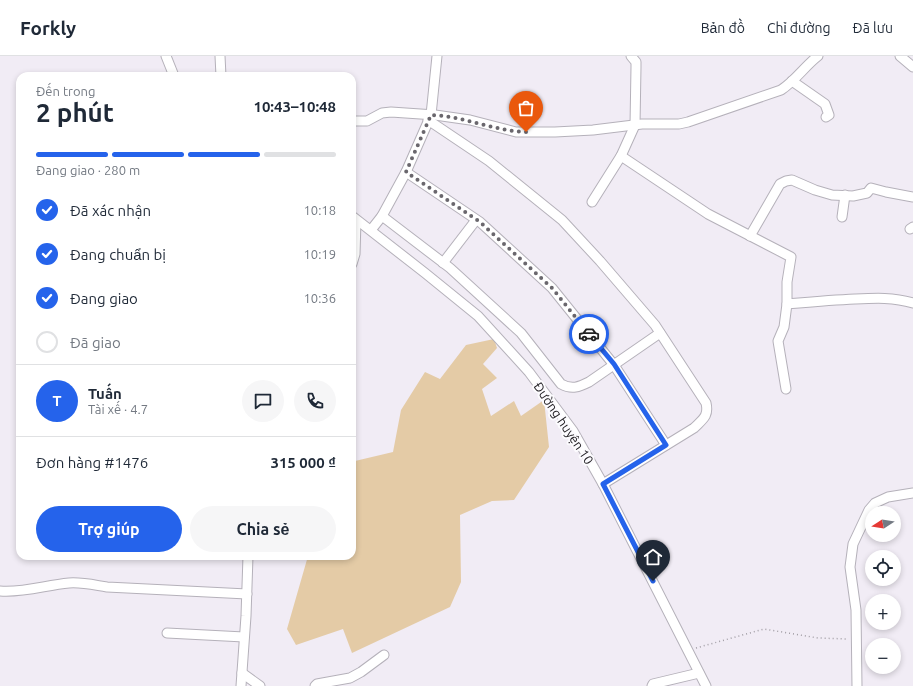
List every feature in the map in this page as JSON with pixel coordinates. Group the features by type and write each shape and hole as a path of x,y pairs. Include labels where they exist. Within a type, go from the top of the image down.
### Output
{"street":[{"path":"166,56 172,72"},
{"path":"220,56 221,72"},
{"path":"371,230 382,216 406,172 429,118 437,56"},
{"path":"592,202 621,156 635,125 636,62 631,56"},
{"path":"356,121 367,121 386,112 429,118 470,120 516,132 555,132 593,130 635,125 679,124 774,93 786,87 806,65 818,56"},
{"path":"900,56 913,67"},
{"path":"792,81 825,104 829,114 826,117"},
{"path":"429,118 490,161 562,220 600,261 660,333 706,403 708,411 704,418 694,428 603,484"},
{"path":"621,156 708,214 791,257 787,282 788,304 784,327 778,341 786,389"},
{"path":"406,172 476,220 552,288 614,364 666,445"},
{"path":"750,236 780,184 786,181 792,180 815,190 832,195 853,196 867,193 872,188 913,197"},
{"path":"842,217 845,195"},
{"path":"382,216 443,263 521,333 561,384 568,388 577,388 660,333"},
{"name":"Đường huyện 10","path":"356,219 478,316 529,372 573,431 603,484 706,686"},
{"path":"443,263 476,220"},
{"path":"788,304 826,300 884,298 900,299 913,303"},
{"path":"857,686 856,610 850,567 853,544 869,510 875,503 888,497 913,493"},
{"path":"241,686 248,560"},
{"path":"0,591 22,591 70,583 86,583 107,587 246,594"},
{"path":"168,633 244,637"},
{"path":"315,686 317,684 350,678 384,656"},
{"path":"242,673 260,686"},
{"path":"652,686 654,684 699,673"}],"path":[{"path":"688,650 764,629 818,638 856,640"}],"shaded area":[{"path":"494,339 497,348 483,364 497,378 482,389 491,416 514,401 521,416 544,400 549,447 514,500 492,501 460,515 461,582 450,607 352,653 343,629 296,645 287,629 307,560 356,560 356,461 393,452 401,410 425,372 440,379 466,345"}],"way so far":[{"path":"526,132 516,132 470,120 431,115 406,172 480,222 552,288 589,334"}],"route":[{"path":"589,334 614,364 666,445 603,484 653,581"}]}
